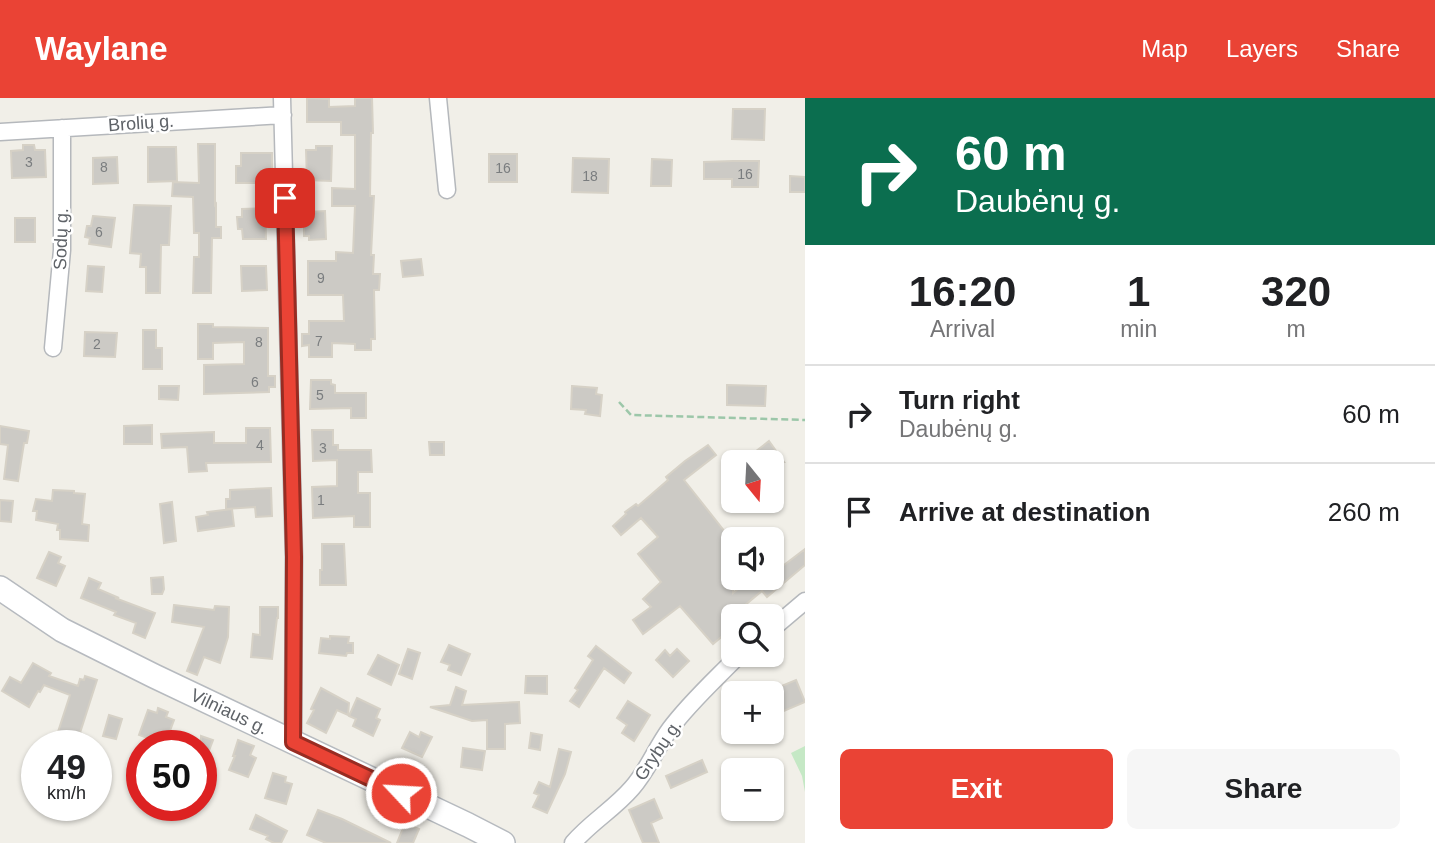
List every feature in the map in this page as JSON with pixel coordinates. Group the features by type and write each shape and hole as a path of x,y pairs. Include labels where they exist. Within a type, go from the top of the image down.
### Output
{"main road":[{"name":"Vilniaus g.","path":"0,588 62,630 503,843"}],"street":[{"path":"282,98 294,557 293,742"},
{"path":"438,98 447,190"},
{"name":"Brolių g.","path":"0,132 283,115"},
{"name":"Sodų g.","path":"53,348 62,250 62,128"},
{"path":"784,619 805,601"},
{"name":"Grybų g.","path":"573,843 631,789 646,771 678,718 727,667"}],"path":[{"path":"619,402 631,415 805,420"}],"green space":[{"path":"805,746 805,792 802,776 791,753"}],"building":[{"path":"307,98 329,99 329,107 355,106 355,98 372,98 370,196 374,196 371,255 374,255 373,274 380,274 379,290 374,290 375,339 371,339 371,350 355,350 355,344 332,343 332,357 309,357 309,345 302,346 302,334 309,334 309,321 344,321 343,295 308,295 308,261 336,261 336,252 353,253 355,206 332,206 332,188 355,189 355,135 341,135 341,122 307,122"},
{"path":"733,109 765,109 764,140 732,139"},
{"path":"198,144 215,144 216,227 221,227 221,238 212,238 211,293 193,293 194,257 199,257 199,233 194,233 193,197 172,196 173,182 199,183"},
{"path":"23,145 34,145 35,150 45,150 46,177 12,178 11,151 23,150"},
{"path":"316,146 332,146 331,181 307,180 306,150 316,150"},
{"path":"148,147 176,147 177,181 148,182"},
{"path":"241,153 272,153 269,183 236,183 236,166 241,166"},
{"path":"489,154 517,154 517,182 489,182"},
{"path":"117,157 118,183 93,184 93,158"},
{"path":"573,158 609,159 608,193 572,192"},
{"path":"652,159 672,160 671,186 651,186"},
{"path":"759,161 758,187 732,187 732,179 704,179 704,162"},
{"path":"790,176 805,177 805,192 790,192"},
{"path":"134,205 171,206 169,245 161,245 160,293 146,293 146,267 140,267 141,254 130,253"},
{"path":"265,208 266,239 243,239 242,229 238,229 237,217 242,217 242,209"},
{"path":"325,211 326,239 309,240 309,236 304,236 308,212"},
{"path":"93,216 115,218 111,247 89,244 90,238 85,237"},
{"path":"15,218 35,218 35,242 15,242"},
{"path":"421,259 423,275 403,277 401,261"},
{"path":"88,266 104,267 102,292 86,291"},
{"path":"241,266 266,266 267,290 242,291"},
{"path":"198,324 213,324 213,327 268,328 268,376 275,376 275,387 269,387 269,392 204,394 204,365 244,364 244,342 213,343 213,359 198,359"},
{"path":"143,330 156,330 156,348 162,348 162,369 143,369"},
{"path":"85,332 117,333 115,357 84,356"},
{"path":"311,380 331,380 331,384 335,385 335,393 366,393 366,418 351,418 351,408 310,409"},
{"path":"727,385 766,386 765,406 727,405"},
{"path":"159,386 179,386 178,400 159,399"},
{"path":"572,386 597,388 596,394 602,395 600,416 585,414 586,410 571,409"},
{"path":"152,425 152,444 124,444 124,426"},
{"path":"0,426 29,431 27,443 24,443 18,481 4,479 8,445 0,444"},
{"path":"246,428 270,428 271,462 206,463 207,471 189,472 187,447 162,448 161,434 214,432 214,443 246,443"},
{"path":"312,430 333,430 333,445 338,445 338,450 371,450 372,472 358,472 358,493 370,493 370,527 354,527 354,516 313,518 312,487 337,486 337,460 313,461"},
{"path":"769,441 775,450 758,450"},
{"path":"429,442 444,442 444,455 430,455"},
{"path":"708,445 716,455 684,480 721,527 721,590 733,590 733,593 737,590 775,590 767,597 762,591 746,604 721,604 721,637 713,644 680,606 643,634 633,620 651,607 643,599 661,582 638,554 658,537 641,518 621,535 613,526 625,512 636,504 638,506 668,480 666,477"},
{"path":"271,488 272,516 256,517 255,507 226,509 230,490"},
{"path":"53,490 85,494 82,524 89,525 88,541 60,539 58,524 36,520 37,511 33,511 36,499 52,501"},
{"path":"0,500 13,501 11,522 0,521"},
{"path":"172,502 176,541 164,543 160,504"},
{"path":"232,509 234,526 198,531 196,517 208,515 207,512"},
{"path":"322,544 344,544 346,585 320,585"},
{"path":"805,549 805,565 784,583 784,565"},
{"path":"49,552 61,557 58,563 65,566 56,586 37,578"},
{"path":"163,577 162,594 152,594 151,578"},
{"path":"89,578 101,583 98,589 155,613 145,638 133,633 136,623 81,598"},
{"path":"174,605 214,610 215,606 229,607 228,637 220,663 204,657 197,675 187,671 204,627 172,622"},
{"path":"260,607 278,607 272,659 251,657 253,634 260,635"},
{"path":"330,636 349,637 348,643 353,643 353,653 347,653 346,656 319,653 321,638 330,639"},
{"path":"449,645 470,654 461,675 448,670 450,665 441,662"},
{"path":"596,646 631,673 624,683 604,668 579,707 570,701 593,660 588,656"},
{"path":"408,649 420,653 412,679 399,674"},
{"path":"677,649 689,661 673,677 656,660 665,650 670,656"},
{"path":"378,655 399,665 391,685 368,674"},
{"path":"33,663 51,673 49,676 78,686 80,679 84,680 85,676 97,680 81,730 59,730 70,695 44,685 29,707 2,691 10,677 21,683"},
{"path":"526,676 547,676 547,694 525,693"},
{"path":"796,680 805,702 784,711 784,685"},
{"path":"456,687 466,691 462,705 519,702 520,723 505,724 505,749 487,749 487,720 472,721 430,707 450,705"},
{"path":"321,688 349,703 348,715 337,710 326,733 307,723"},
{"path":"357,698 380,709 376,718 380,720 373,736 353,726 356,719 349,716"},
{"path":"628,701 650,715 634,741 622,733 627,725 617,718"},
{"path":"158,708 168,712 166,717 174,720 170,730 141,730 148,710 157,713"},
{"path":"109,715 122,719 116,739 112,738 112,730 105,730"},
{"path":"410,732 419,737 421,732 432,737 422,757 402,748"},
{"path":"531,733 542,735 540,750 529,748"},
{"path":"238,740 254,746 250,755 256,758 248,777 229,770"},
{"path":"463,748 485,751 482,770 461,767"},
{"path":"559,749 571,752 565,774 547,813 533,807 539,795 534,793 539,782 550,787"},
{"path":"702,760 707,772 671,788 666,776"},
{"path":"273,773 286,777 285,782 292,784 286,804 265,798"},
{"path":"654,799 662,818 651,823 659,843 643,843 629,810"},
{"path":"318,810 391,843 326,843 307,835"},
{"path":"256,815 287,831 281,843 274,843 266,839 268,836 250,829"},
{"path":"405,823 419,829 413,843 397,843"}],"route":[{"path":"285,198 294,557 293,742 401,793"}]}
